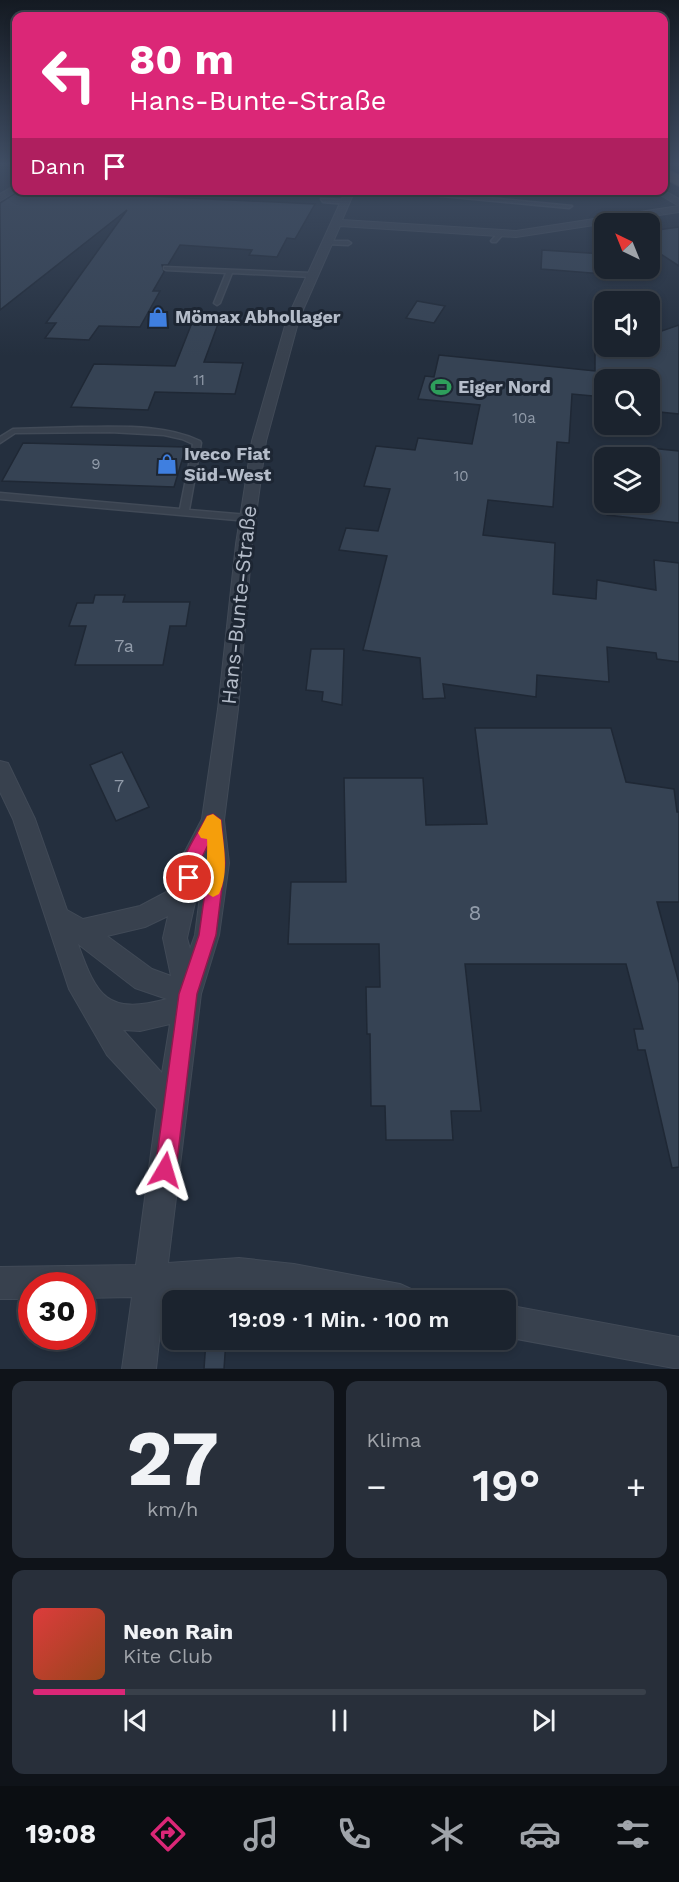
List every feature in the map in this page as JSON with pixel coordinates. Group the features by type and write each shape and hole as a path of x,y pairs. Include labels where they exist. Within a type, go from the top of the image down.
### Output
{"street":[{"name":"Hans-Bunte-Straße","path":"139,1369 188,1000 207,935 217,863 213,820 259,441 293,319 333,228"},
{"path":"392,228 498,237 556,228"},
{"path":"0,769 24,819 78,980 117,1045 173,1105"},
{"name":"Hans-Bunte-Straße","path":"188,1000 175,938 191,862 213,820"},
{"path":"81,931 145,916 186,893"},
{"path":"55,916 81,931 144,979 188,1000"},
{"path":"92,1004 113,1017 138,1019 188,1000"},
{"path":"0,1283 115,1282 239,1274 294,1280 347,1290"},
{"path":"516,1323 679,1354"}],"lane":[{"path":"326,242 348,243"},
{"path":"166,268 311,275"},
{"path":"217,303 230,271"},
{"path":"0,441 13,431 164,431 190,436 197,443 184,512"},
{"path":"0,496 248,518"}],"building":[{"path":"0,228 104,228 0,310"},
{"path":"114,228 301,228 295,239 287,238 277,257 249,255 252,250 180,245 168,265 162,265 164,272 153,291 160,291 140,327 99,326 89,340 45,338 56,323 46,323"},
{"path":"679,228 679,266 660,254 660,230"},
{"path":"542,250 594,253 594,273 541,269"},
{"path":"417,301 445,306 434,323 406,318"},
{"path":"195,315 221,316 204,362 243,363 235,394 155,392 148,410 71,407 94,364 175,366"},
{"path":"679,325 679,414 660,412 660,369 595,369 595,357 660,357 660,332"},
{"path":"439,355 594,371 594,396 572,394 569,443 557,442 553,507 488,500 483,535 555,543 553,594 596,599 597,580 656,590 654,560 679,563 679,662 657,659 656,653 607,647 609,682 537,675 536,697 443,684 445,698 423,699 420,658 363,650 387,556 339,550 346,528 378,531 390,489 364,486 376,446 415,450 418,438 472,444 480,405 418,399 425,376 434,377"},
{"path":"23,443 186,447 174,487 2,481"},
{"path":"660,449 679,451 679,523 607,515 607,513 660,513"},
{"path":"95,595 125,595 123,602 190,602 186,626 170,626 163,665 75,665 86,626 69,626 77,603 93,603"},
{"path":"311,649 344,649 342,705 322,701 323,692 306,690"},
{"path":"475,728 611,728 626,782 674,789 677,812 679,812 679,902 657,902 679,983 679,1167 672,1168 645,1050 638,1050 634,1029 643,1029 626,964 465,964 481,1111 451,1111 453,1140 386,1140 385,1106 371,1106 370,1034 367,1034 366,987 380,987 379,944 288,944 291,882 346,882 344,778 423,778 426,825 487,824"},
{"path":"122,752 149,807 116,821 90,765"},
{"path":"205,1350 225,1350 224,1369 204,1369"}],"slow traffic":[{"path":"206,833 213,820 217,863 213,889"}],"place":[{"name":"Mömax Abhollager","path":"158,317"},
{"name":"Eiger Nord","path":"441,387"},
{"name":"Iveco Fiat Süd-West","path":"167,464"}],"route":[{"path":"165,1170 177,1063 188,994 207,935 217,863 213,820 191,862 189,878"}]}
